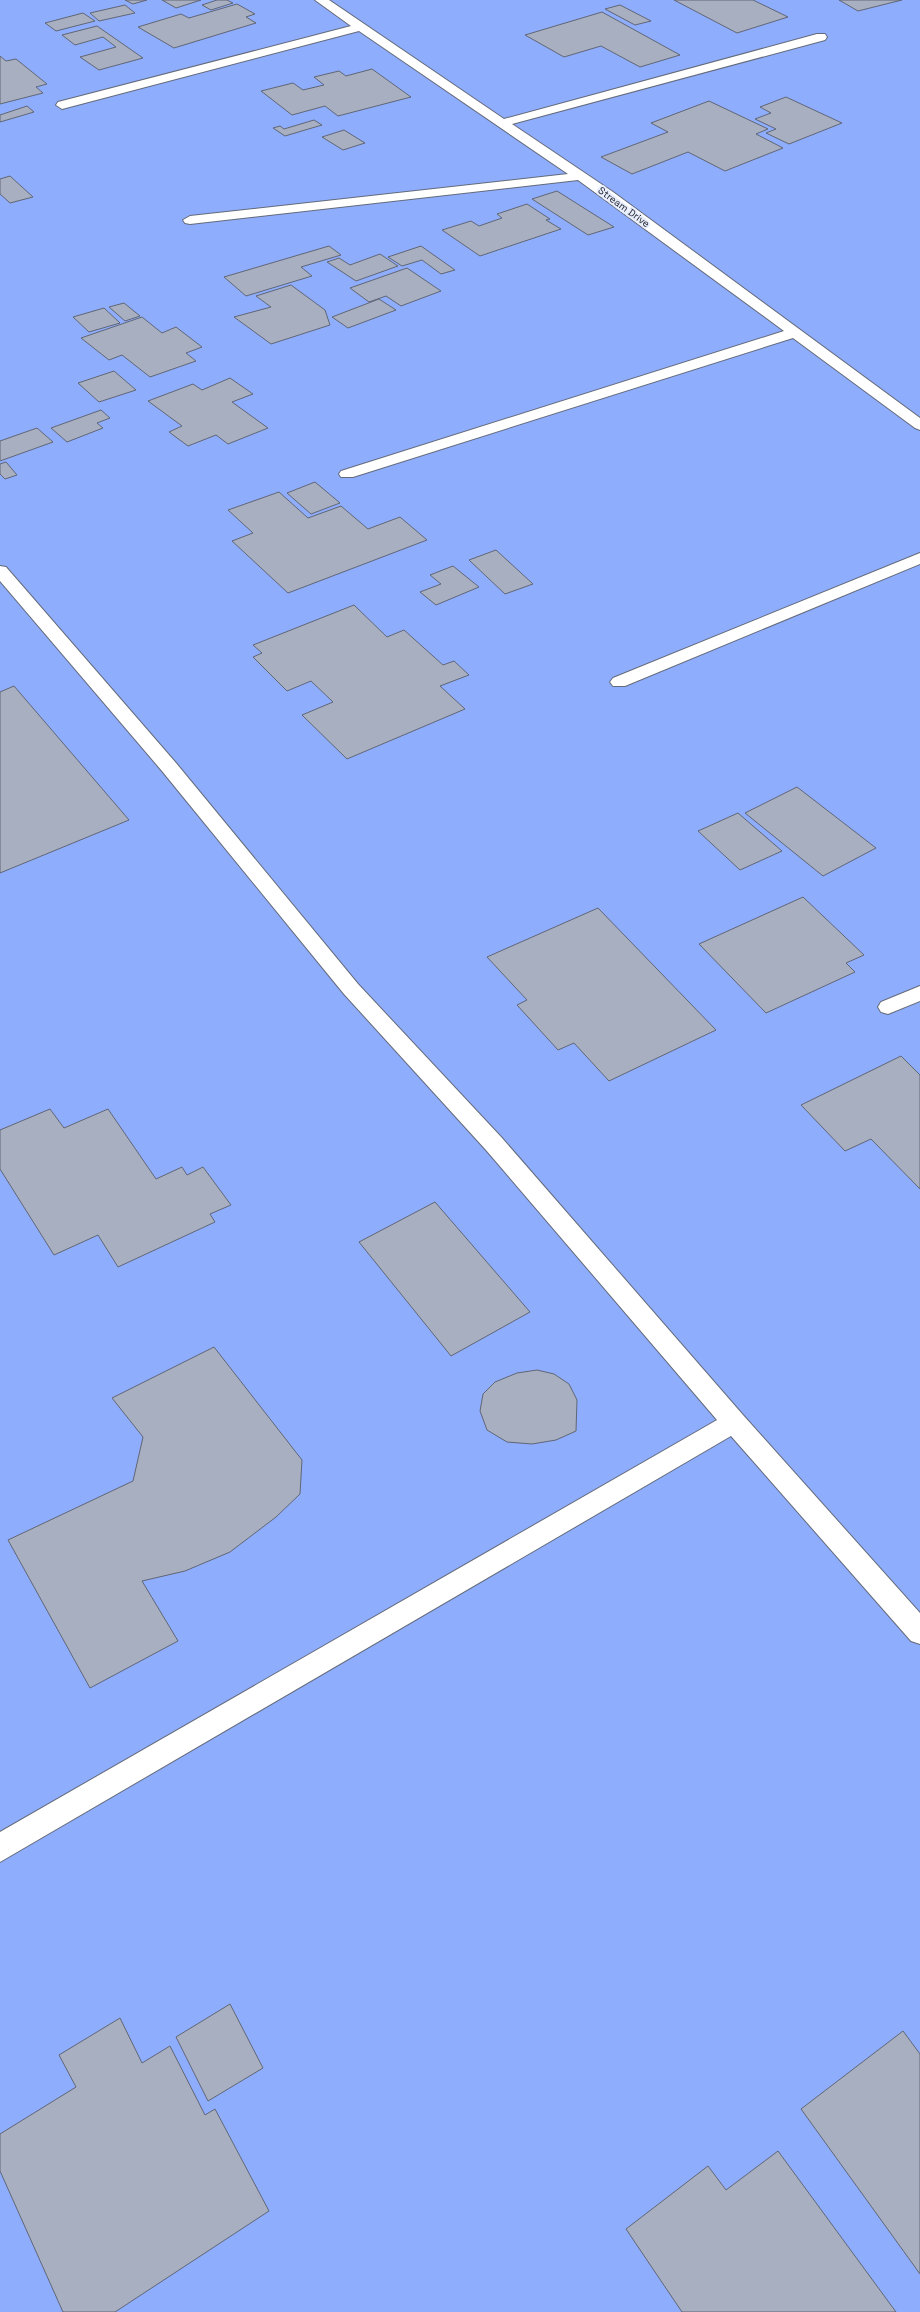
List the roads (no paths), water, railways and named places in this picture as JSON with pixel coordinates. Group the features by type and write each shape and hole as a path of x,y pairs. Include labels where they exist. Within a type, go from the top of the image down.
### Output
{"street":[{"name":"Stream Drive","path":"323,0 581,176 920,425"},
{"path":"62,105 361,27"},
{"path":"502,123 821,37"},
{"path":"190,220 581,176"},
{"path":"347,474 794,333"},
{"path":"619,682 920,558"},
{"path":"0,571 168,766 351,989 494,1144 734,1422 920,1632"},
{"path":"888,1007 920,993"},
{"path":"0,1848 734,1422"}]}
